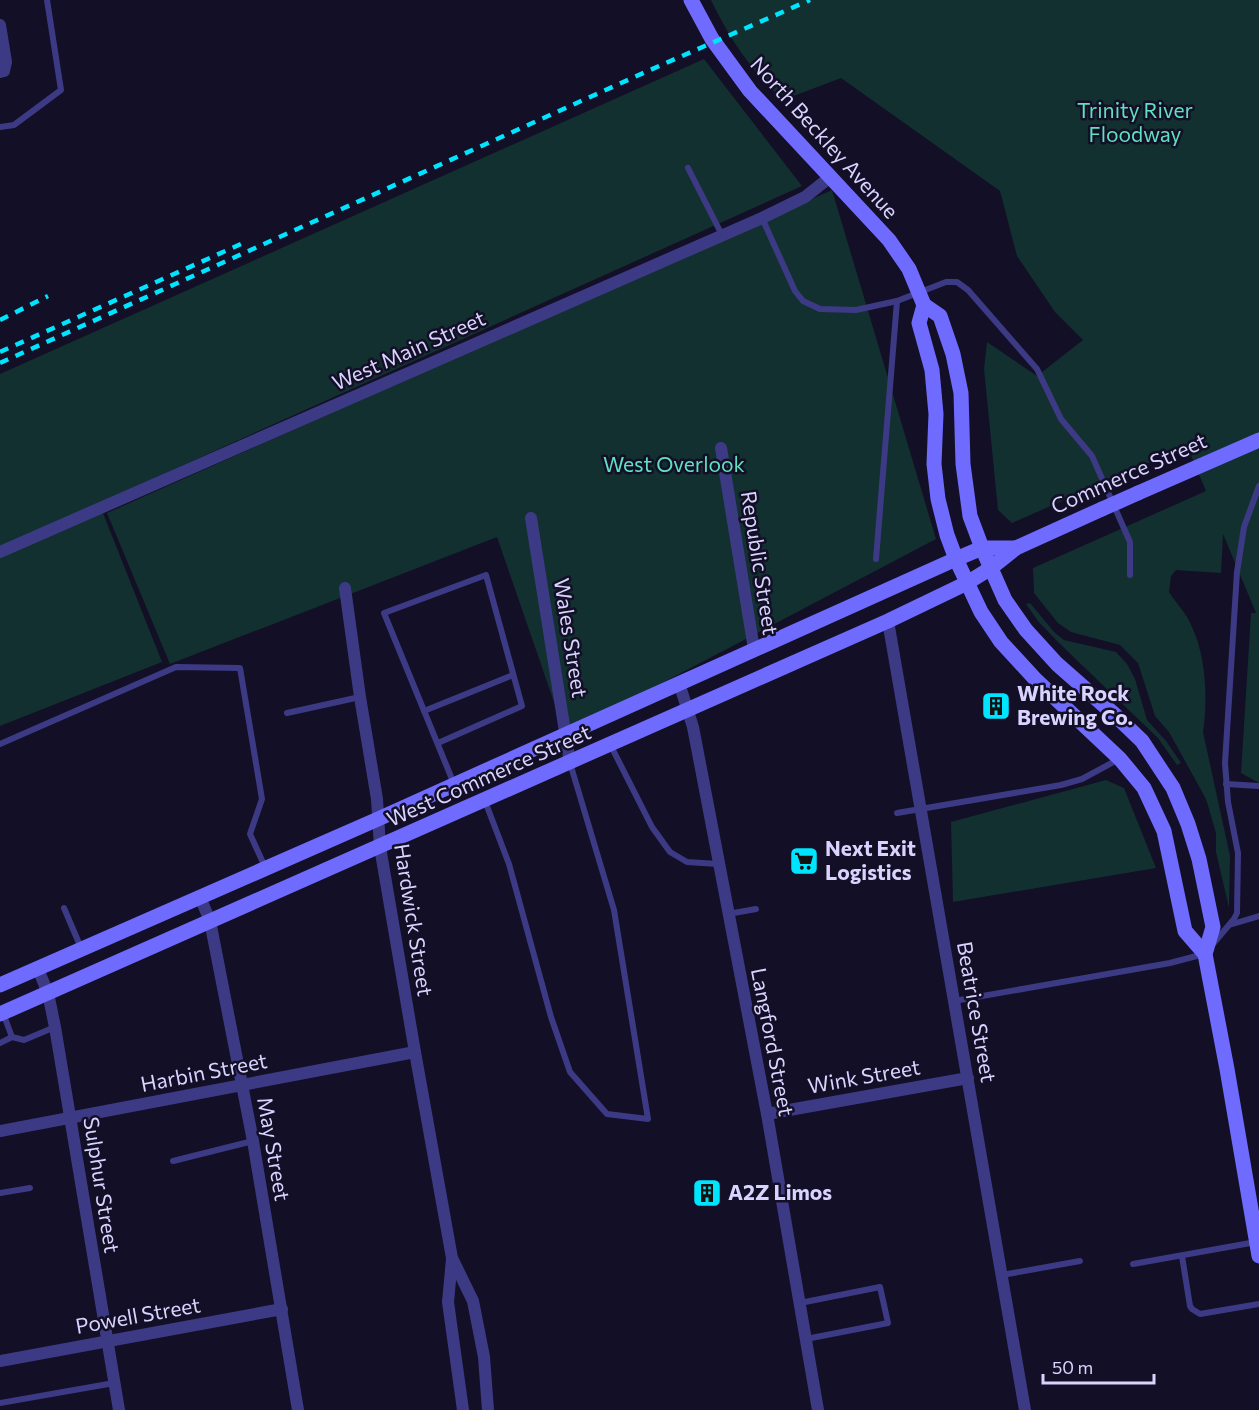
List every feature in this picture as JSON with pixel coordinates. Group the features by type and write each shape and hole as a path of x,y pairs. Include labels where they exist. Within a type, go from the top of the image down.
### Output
{"main road":[{"name":"North Beckley Avenue","path":"691,0 732,68 769,114 889,240 909,269 922,299 940,316 953,354 960,393 965,491 973,524 1005,600 1026,630 1057,664 1115,714 1142,741 1173,788 1199,859 1213,927 1205,954 1258,1249"},
{"name":"North Beckley Avenue","path":"922,299 919,323 932,370 936,414 934,464 938,499 956,559 981,612 1001,642 1036,680 1120,759 1144,788 1164,831 1185,931 1205,954"},
{"name":"Commerce Street","path":"991,568 1016,548 1258,442"},
{"name":"Commerce Street","path":"982,548 1016,548"},
{"name":"West Commerce Street","path":"0,985 378,819 982,548"},
{"name":"West Commerce Street","path":"1,1014 689,711 888,621 967,583 991,568"},
{"path":"1120,759 1142,741"}],"street":[{"path":"0,25 6,62 2,71"},
{"name":"West Main Street","path":"0,552 762,218 805,197 829,178"},
{"name":"Republic Street","path":"721,448 754,650"},
{"name":"Wales Street","path":"531,518 570,764"},
{"name":"Hardwick Street","path":"345,588 377,799 380,847 452,1258 448,1302 463,1410"},
{"name":"Beatrice Street","path":"888,621 1026,1410"},
{"name":"Langford Street","path":"679,683 689,711 767,1114 818,1410"},
{"name":"May Street","path":"200,897 210,921 253,1141 298,1410"},
{"name":"Sulphur Street","path":"38,969 48,993 55,1027 119,1410"},
{"name":"Harbin Street","path":"0,1131 415,1052"},
{"name":"Wink Street","path":"767,1114 968,1078"},
{"name":"Hardwick Street","path":"452,1258 473,1301 484,1357 488,1410"},
{"name":"Powell Street","path":"0,1361 282,1309"}],"lane":[{"path":"0,127 14,125 61,90 47,0"},
{"path":"688,168 722,235"},
{"path":"762,218 786,275 803,301 820,309 856,310 897,301 922,299 946,282 957,282 968,290 1037,369 1061,419 1092,456 1130,543 1130,575"},
{"path":"876,559 897,301"},
{"path":"954,1001 1170,963 1205,954 1234,920 1237,913 1239,867 1226,784 1237,572 1244,527 1259,486"},
{"path":"438,743 522,706 486,575 384,613 454,784"},
{"path":"0,744 176,667 240,668 262,799 250,834 266,868"},
{"path":"423,711 513,675"},
{"path":"287,713 360,697"},
{"path":"611,745 652,827 670,852 687,862 718,864"},
{"path":"897,813 1061,785 1082,778 1120,759"},
{"path":"484,801 509,864 551,1017 570,1072 607,1114 648,1119 614,910 570,764"},
{"path":"1226,784 1259,786"},
{"path":"64,908 81,949"},
{"path":"728,914 756,909"},
{"path":"1228,926 1259,916"},
{"path":"1,1014 12,1037"},
{"path":"0,1043 12,1037 24,1040 55,1027"},
{"path":"173,1161 253,1141"},
{"path":"0,1193 30,1188"},
{"path":"1133,1264 1182,1256 1258,1249"},
{"path":"1182,1256 1190,1306 1195,1312 1200,1314 1259,1304"},
{"path":"1002,1275 1080,1261"},
{"path":"800,1304 880,1287 888,1323 806,1340"},
{"path":"0,1403 114,1383"}],"green space":[{"name":"Trinity River Floodway","path":"711,0 1259,0 1259,783 1241,773 1251,613 1256,613 1223,534 1221,573 1176,570 1171,576 1169,592 1190,622 1203,665 1205,706 1203,732 1230,856 1229,908 1216,852 1216,833 1206,799 1169,732 1155,716 1138,663 1120,645 1071,632 1058,623 1034,593 1033,568 1206,491 1187,446 1012,523 998,510 984,369 987,342 1037,376 1083,340 1055,312 1017,256 1000,191 841,78 783,100 742,54"},
{"path":"704,59 802,186 99,503 162,662 0,726 0,374"},
{"name":"West Overlook","path":"832,190 936,539 565,734 497,537 170,664 107,513"},
{"path":"1030,603 1054,632 1064,640 1116,652 1127,664 1135,679 1147,720 1166,741 1181,763 1177,765 1158,738 1038,621 1026,604"},
{"path":"1106,780 1124,788 1156,868 953,902 951,822"}],"railway":[{"path":"0,363 810,0"},
{"path":"0,352 241,244"},
{"path":"0,320 48,296"}],"place":[{"name":"White Rock Brewing Co.","path":"996,706"},
{"name":"Next Exit Logistics","path":"804,861"},
{"name":"A2Z Limos","path":"707,1193"}]}
